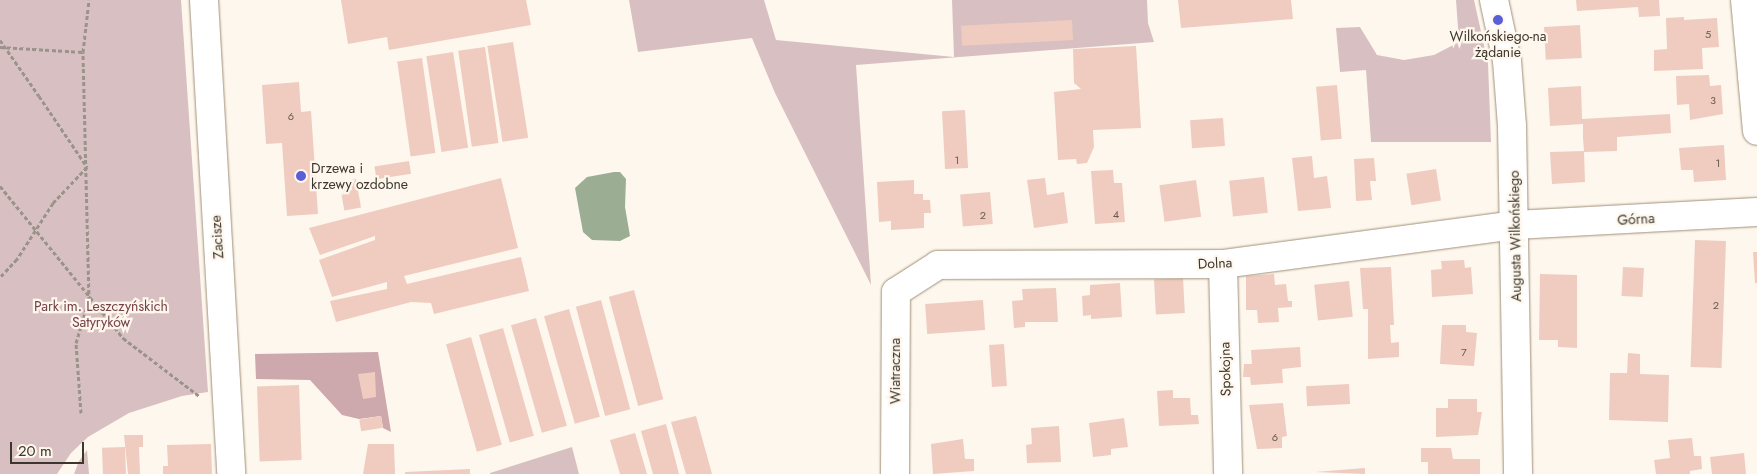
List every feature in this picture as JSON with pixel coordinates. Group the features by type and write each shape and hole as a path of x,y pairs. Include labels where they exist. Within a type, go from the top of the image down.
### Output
{"street":[{"name":"Zacisze","path":"204,0 231,474"},
{"name":"Augusta Wilkońskiego","path":"1494,0 1507,61 1515,225 1518,474"},
{"path":"1745,0 1754,76 1757,131"},
{"name":"Górna","path":"1515,225 1757,212"},
{"name":"Dolna","path":"916,278 938,265 1223,264 1515,225"},
{"name":"Spokojna","path":"1223,264 1228,474"},
{"name":"Wiatraczna","path":"895,474 896,292 916,278"}],"path":[{"path":"81,413 76,342 90,300 83,52 89,0"},
{"path":"0,40 87,166"},
{"path":"2,45 83,52"},
{"path":"0,277 17,259 53,203 87,166"},
{"path":"0,186 36,229 90,300 134,348 202,398"}],"green space":[{"name":"Park im. Leszczyńskich Satyryków","path":"0,0 181,0 208,392 182,396 129,413 88,437 71,453 57,474 0,474"},
{"path":"629,0 764,0 776,40 954,57 952,0 1147,0 1148,23 1154,42 856,65 871,285 775,93 752,38 638,52"},
{"path":"1456,0 1474,0 1488,63 1491,142 1371,142 1366,70 1340,72 1336,28 1360,27 1377,55 1404,60 1434,55 1459,42"},
{"path":"572,447 579,474 490,474 490,473"},
{"path":"87,450 89,474 74,474 79,461"}],"shaded area":[{"path":"620,172 626,179 625,207 630,236 620,241 592,240 583,232 575,188 587,177"},
{"path":"378,352 391,432 383,428 381,416 359,419 342,415 310,380 256,379 255,354"}],"building":[{"path":"341,0 526,0 531,25 389,50 387,37 348,44"},
{"path":"1178,0 1291,0 1293,19 1181,28"},
{"path":"1576,0 1659,0 1660,16 1639,17 1638,7 1577,11"},
{"path":"1684,17 1684,20 1717,18 1719,47 1702,48 1703,69 1654,71 1654,50 1667,49 1666,18"},
{"path":"1072,20 1073,40 962,46 961,26"},
{"path":"1580,25 1582,58 1546,60 1544,27"},
{"path":"513,42 528,138 502,142 487,46"},
{"path":"1136,46 1141,128 1093,130 1094,147 1087,163 1077,164 1076,159 1058,160 1054,92 1081,89 1074,83 1073,49"},
{"path":"485,47 498,143 472,147 458,51"},
{"path":"453,52 468,148 442,152 426,56"},
{"path":"422,58 435,153 411,157 397,61"},
{"path":"1709,75 1710,86 1721,85 1723,114 1690,120 1689,104 1677,105 1676,76"},
{"path":"299,82 301,112 311,111 318,214 287,216 282,143 266,144 262,85"},
{"path":"1337,85 1342,139 1321,141 1316,87"},
{"path":"1581,86 1582,119 1670,114 1671,133 1617,137 1617,151 1584,152 1585,182 1552,184 1550,152 1584,151 1583,124 1550,126 1548,88"},
{"path":"965,110 968,168 945,169 942,111"},
{"path":"1223,118 1225,146 1192,148 1190,120"},
{"path":"1724,145 1726,180 1694,182 1693,170 1681,170 1679,148"},
{"path":"1312,156 1314,178 1327,176 1331,208 1298,211 1292,158"},
{"path":"1374,158 1376,181 1370,181 1372,200 1356,201 1354,159"},
{"path":"409,161 411,174 376,179 374,166"},
{"path":"1436,169 1441,201 1411,205 1406,174"},
{"path":"1113,170 1114,183 1122,183 1125,222 1095,224 1091,171"},
{"path":"1264,177 1268,213 1233,216 1229,181"},
{"path":"501,178 518,248 404,276 407,284 521,257 529,291 434,314 431,303 411,302 336,322 330,301 387,289 387,282 332,297 319,260 375,240 375,236 320,255 309,228"},
{"path":"1045,178 1047,195 1064,192 1068,223 1034,228 1027,180"},
{"path":"356,179 361,208 344,211 339,182"},
{"path":"914,180 914,194 923,194 923,200 930,200 931,213 924,213 924,228 891,230 891,221 879,222 877,182"},
{"path":"1196,180 1201,217 1165,222 1159,185"},
{"path":"990,192 993,224 963,226 960,195"},
{"path":"1695,240 1726,241 1722,368 1691,367"},
{"path":"1753,252 1757,252 1757,283 1755,283"},
{"path":"1464,260 1465,268 1471,267 1473,294 1432,297 1431,270 1442,269 1441,261"},
{"path":"1391,267 1394,325 1390,325 1391,343 1399,342 1399,357 1368,359 1368,309 1363,309 1360,268"},
{"path":"1623,267 1644,268 1642,297 1621,296"},
{"path":"1274,274 1275,285 1286,284 1288,301 1292,301 1292,307 1278,308 1279,322 1258,323 1257,310 1246,310 1246,276"},
{"path":"1540,274 1577,275 1577,348 1558,347 1558,340 1539,340"},
{"path":"1183,278 1185,313 1156,314 1154,280"},
{"path":"1349,281 1353,317 1318,320 1314,285"},
{"path":"1120,283 1122,317 1091,319 1091,315 1083,316 1082,296 1090,295 1090,285"},
{"path":"1056,288 1058,322 1025,322 1025,327 1014,328 1012,301 1023,300 1022,289"},
{"path":"634,290 663,399 638,406 609,297"},
{"path":"601,300 630,409 605,416 576,307"},
{"path":"983,300 985,330 927,334 925,304"},
{"path":"569,309 600,417 575,424 544,316"},
{"path":"536,318 567,426 542,433 511,325"},
{"path":"1442,325 1466,325 1466,332 1477,333 1474,366 1440,364"},
{"path":"503,328 534,436 510,443 479,335"},
{"path":"471,337 502,445 477,452 446,344"},
{"path":"1004,344 1007,386 992,387 989,345"},
{"path":"1300,347 1301,367 1282,369 1283,383 1251,385 1250,377 1243,377 1244,364 1252,364 1251,350"},
{"path":"1628,353 1640,354 1640,374 1669,375 1668,422 1609,420 1610,373 1627,373"},
{"path":"375,372 376,397 363,399 358,374"},
{"path":"1349,384 1350,404 1307,406 1306,386"},
{"path":"299,385 302,460 260,461 257,386"},
{"path":"1173,390 1173,398 1190,398 1191,415 1198,415 1199,424 1159,426 1157,391"},
{"path":"1448,399 1477,399 1477,412 1482,412 1478,435 1436,437 1436,408 1448,408"},
{"path":"1283,403 1287,436 1282,437 1282,448 1257,449 1249,405"},
{"path":"381,416 383,428 361,431 359,419"},
{"path":"696,416 712,474 686,474 671,422"},
{"path":"1124,418 1128,447 1111,449 1111,455 1093,457 1089,423"},
{"path":"666,424 679,474 653,474 641,431"},
{"path":"1059,426 1061,462 1027,463 1026,445 1032,444 1031,428"},
{"path":"635,433 647,474 620,474 610,440"},
{"path":"124,435 143,435 143,447 139,447 140,474 128,474"},
{"path":"1692,438 1694,456 1701,456 1702,469 1690,471 1690,474 1656,474 1654,460 1670,458 1668,440"},
{"path":"963,439 965,459 974,459 974,471 933,474 931,444"},
{"path":"211,444 212,474 163,474 163,466 168,466 167,445"},
{"path":"368,444 394,444 395,474 363,474"},
{"path":"125,447 126,474 103,474 102,448"},
{"path":"1421,448 1451,448 1453,459 1480,459 1480,474 1428,474 1428,462 1421,462"},
{"path":"1744,453 1746,474 1712,474 1710,457"},
{"path":"1365,468 1365,474 1315,472"},
{"path":"470,469 470,474 405,474 405,472"}],"place":[{"name":"Wilkońskiego-na żądanie","path":"1498,20"},
{"name":"Drzewa i krzewy ozdobne","path":"301,176"}]}
